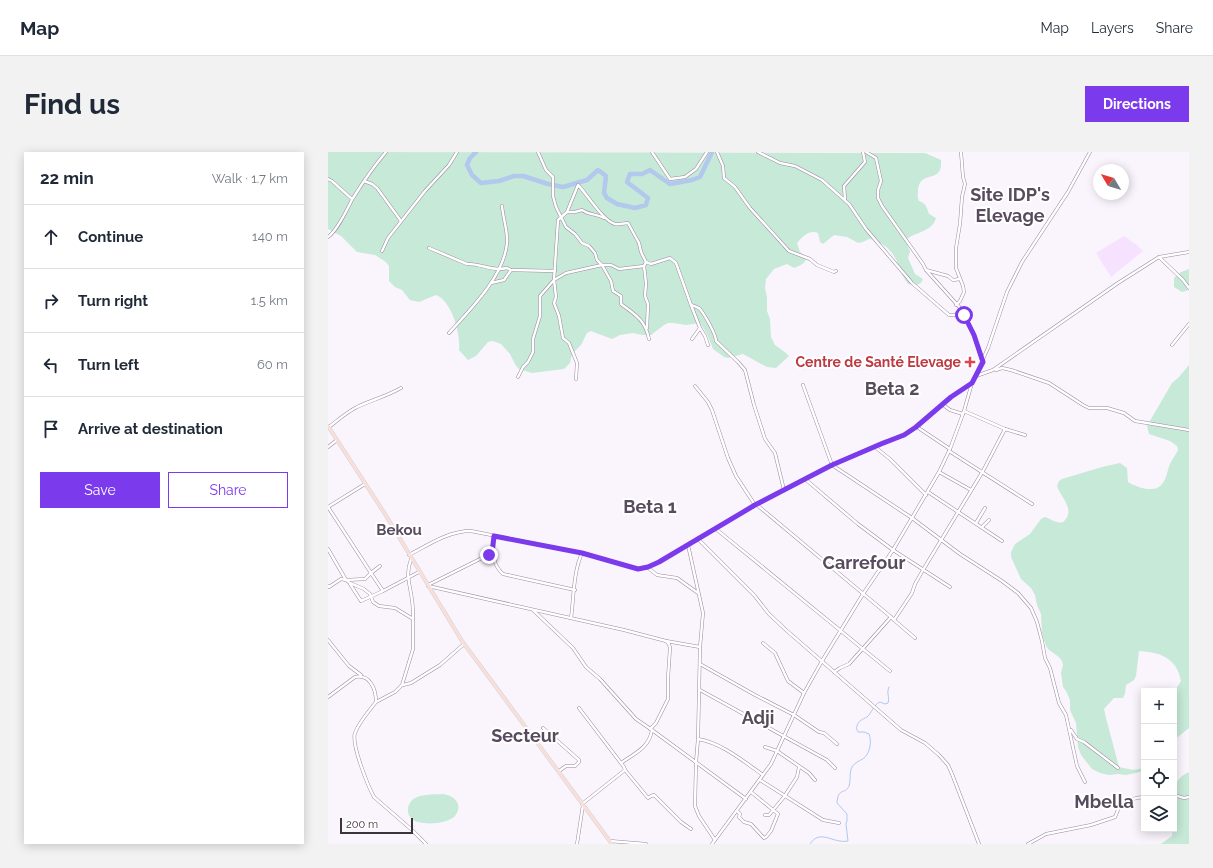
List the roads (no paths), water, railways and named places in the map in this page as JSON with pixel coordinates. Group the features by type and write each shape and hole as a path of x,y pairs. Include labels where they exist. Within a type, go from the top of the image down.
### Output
{"main road":[{"path":"328,426 464,644 612,844"}],"street":[{"path":"328,237 338,225 364,181 386,152"},
{"path":"382,251 384,244 401,221 425,191 449,165 457,152"},
{"path":"538,152 546,170 553,177 553,196 556,207 562,216 566,227 575,234 582,243 589,246 595,253 611,281 613,291 621,296 621,304 640,319 647,329"},
{"path":"652,152 670,179 685,177 696,169 707,152"},
{"path":"718,152 723,166 724,178 735,188 750,208 789,251 810,259 817,265 834,272 836,271"},
{"path":"758,152 780,162 795,166 822,180 845,200 866,229 912,283 949,315 964,315"},
{"path":"845,200 844,186 865,162 863,152"},
{"path":"866,152 876,158 881,180 878,190 878,198 926,270 964,315 974,335 983,362"},
{"path":"956,305 960,301 964,292 956,268 956,248 965,184 962,177 961,152"},
{"path":"712,844 771,764 804,693 822,661 863,594 893,550 939,472 964,412 972,383 983,362 1008,292 1022,262 1068,192 1090,152"},
{"path":"328,179 352,199"},
{"path":"364,181 377,188 401,221"},
{"path":"576,379 577,363 569,343 563,338 559,316 554,303 556,297 554,280 558,220 567,212 578,185 586,193 589,200 607,219"},
{"path":"449,333 468,313 491,283 504,261 507,242 502,206"},
{"path":"567,212 582,210 588,214 598,215 616,224 628,223 639,243 641,252 646,262 651,264 670,258 676,263 691,305 708,345"},
{"path":"429,248 467,264 500,270 507,268 511,270 555,271"},
{"path":"993,370 1118,283 1159,257 1189,252"},
{"path":"1159,257 1183,280 1189,288"},
{"path":"646,262 644,266 646,284 645,296 648,304 647,329 649,339"},
{"path":"518,377 533,352 533,339 540,316 540,296 554,280 566,274 602,265 619,269 644,266"},
{"path":"491,283 504,280 511,270"},
{"path":"926,270 948,276 953,280 960,279"},
{"path":"691,305 699,309 712,328 716,341 746,370 754,406 765,439 775,453 784,490"},
{"path":"1172,344 1189,324"},
{"path":"692,339 700,328"},
{"path":"975,376 1002,368 1010,370 1049,383 1089,408 1107,408 1124,413 1135,421 1189,430"},
{"path":"408,555 448,535 460,531 471,530 494,536 582,553 638,569 648,567 756,505 832,465 904,435 916,427 951,397 972,383"},
{"path":"803,384 832,465 912,518 960,554 1011,587 1026,601 1031,608 1037,622 1045,658 1050,668 1059,703 1066,715 1077,766 1085,782"},
{"path":"695,386 708,402 712,410 736,476 756,505 915,638"},
{"path":"328,426 357,407 401,388"},
{"path":"942,404 950,410 964,412 1025,435"},
{"path":"916,427 1032,504"},
{"path":"894,620 912,593 923,570 983,471 1006,429"},
{"path":"328,447 337,440"},
{"path":"875,447 890,459 926,495"},
{"path":"939,472 971,490"},
{"path":"805,479 858,524 893,550 950,587"},
{"path":"365,484 328,507 383,591"},
{"path":"928,492 1002,541"},
{"path":"976,523 981,511 985,508"},
{"path":"982,527 989,520"},
{"path":"716,529 840,631 863,648 890,672"},
{"path":"494,536 492,553 495,565 503,574 575,590"},
{"path":"698,539 754,595 769,614 871,705 902,730 925,743 939,755 948,765 979,844"},
{"path":"688,545 703,613 700,647 700,690 695,801 696,811 715,840"},
{"path":"328,549 346,580 364,588 373,602 379,606 395,608 413,619"},
{"path":"428,586 492,553"},
{"path":"571,618 578,563 582,553"},
{"path":"411,559 408,567 407,578 412,599 413,649 402,685 395,692 376,702 354,734 356,751 374,797 426,844"},
{"path":"328,587 338,580 365,579 380,566"},
{"path":"648,567 657,575 677,578 698,593"},
{"path":"350,583 361,601 419,572"},
{"path":"428,586 624,630 666,641 700,647"},
{"path":"534,610 573,648 586,667 600,679 636,720 746,798"},
{"path":"834,672 849,664 891,617"},
{"path":"328,640 349,666 370,681 376,697 376,702"},
{"path":"621,763 647,744 651,738 651,730 668,699 670,648 666,641"},
{"path":"763,643 775,653 788,681 804,693"},
{"path":"402,685 411,683 440,665 464,644"},
{"path":"700,664 794,715 819,732 824,733 836,744"},
{"path":"328,697 351,679 361,676"},
{"path":"700,690 784,735 827,760 835,768"},
{"path":"579,708 648,798 654,796 681,822 691,829"},
{"path":"544,728 579,760 575,766 566,766 559,771"},
{"path":"1069,728 1077,739 1084,742 1118,768"},
{"path":"698,739 708,740 716,744 762,775"},
{"path":"765,747 777,751 810,773 815,780"},
{"path":"765,816 769,815 784,797 797,777 799,767"},
{"path":"577,844 582,804 626,770"},
{"path":"760,780 784,797 804,807 823,820 839,823"},
{"path":"737,811 742,820 751,824 765,838 771,831 778,814 751,792"},
{"path":"1028,844 1046,834 1091,825 1115,817 1120,805 1141,797"},
{"path":"1177,797 1189,797"},
{"path":"610,841 646,844"}],"waterway":[{"path":"476,152 470,158 467,165 472,175 481,183 499,181 514,176 523,176 563,187 587,180 598,170 606,176 604,193 607,198 617,204 635,208 646,205 648,198 627,182 630,174 642,174 650,170 670,184 692,180 700,177 712,152"},
{"path":"810,844 818,837 848,841 846,824 847,814 837,803 838,798 840,793 846,790 849,786 852,767 866,756 870,747 869,734 858,732 858,723 867,717 878,703 888,703 889,687"}],"place":[{"name":"Centre de Santé Elevage","path":"970,362"}],"district":[{"name":"Site IDP's Elevage","path":"1010,204"},
{"name":"Beta 2","path":"892,388"},
{"name":"Beta 1","path":"650,506"},
{"name":"Bekou","path":"399,530"},
{"name":"Carrefour","path":"864,562"},
{"name":"Adji","path":"758,717"},
{"name":"Secteur","path":"525,735"},
{"name":"Mbella","path":"1104,801"}]}
